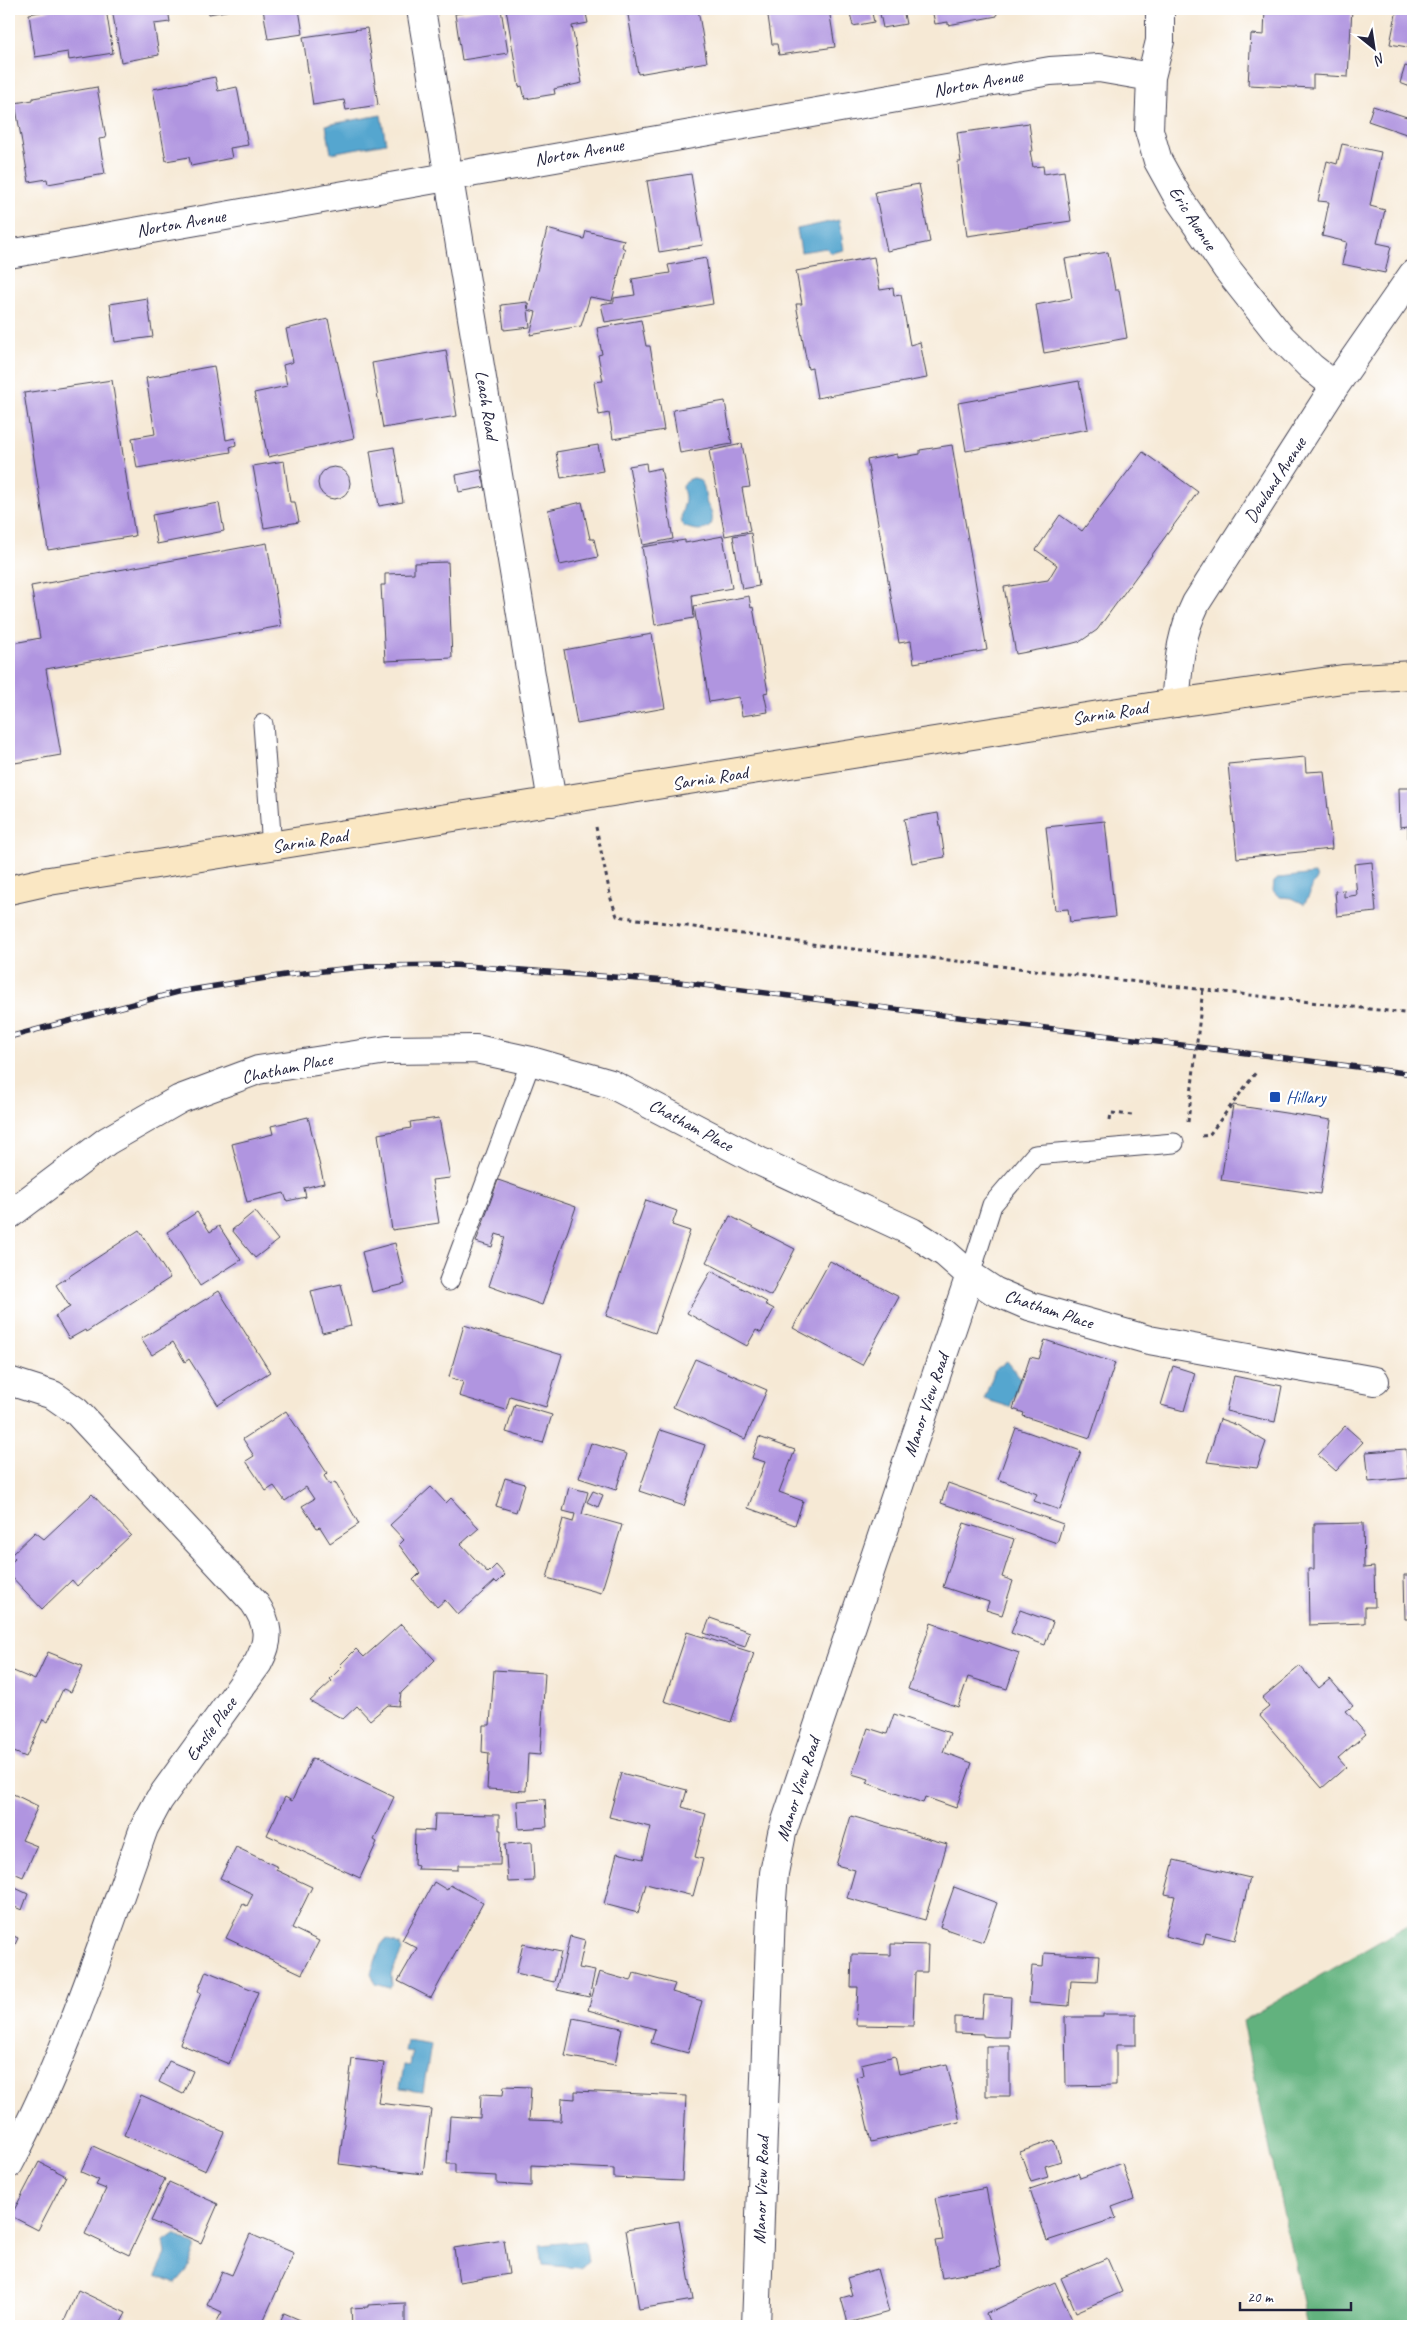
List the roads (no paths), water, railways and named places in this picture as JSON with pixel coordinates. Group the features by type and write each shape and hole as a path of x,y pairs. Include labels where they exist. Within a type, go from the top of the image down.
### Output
{"main road":[{"name":"Sarnia Road","path":"9,890 49,882 1175,703 1343,679 1413,675"}],"street":[{"name":"Leach Road","path":"421,9 552,802"},
{"name":"Eric Avenue","path":"1160,9 1160,41 1151,77 1149,130 1158,161 1178,199 1227,269 1280,336 1335,386"},
{"name":"Norton Avenue","path":"9,254 449,175 1050,71 1099,68 1151,77"},
{"name":"Dowland Avenue","path":"1175,703 1181,642 1196,603 1335,386 1413,274"},
{"name":"Chatham Place","path":"9,1215 115,1136 180,1099 258,1070 386,1050 476,1049 530,1061 611,1084 759,1161 912,1232 945,1253 970,1276 994,1291 1029,1306 1149,1340 1375,1381"},
{"name":"Manor View Road","path":"758,2322 771,1912 774,1873 782,1833 970,1276"},
{"name":"Emslie Place","path":"9,1380 53,1395 76,1411 254,1602 262,1614 268,1632 266,1648 258,1663 160,1800 144,1828 61,2055 36,2114 9,2164"}],"lane":[{"path":"264,724 272,848"},
{"path":"449,1281 530,1061"},
{"path":"970,1276 992,1205 1035,1155 1174,1143"}],"water":[{"path":"381,115 386,143 331,153 326,125"},
{"path":"839,220 844,250 831,253 826,248 801,252 797,229"},
{"path":"689,479 698,479 704,488 706,503 711,511 712,518 709,527 699,530 683,526 681,515 685,502 683,486"},
{"path":"1315,874 1317,879 1310,889 1310,894 1304,904 1292,898 1279,897 1273,891 1274,882 1279,878"},
{"path":"1007,1361 1021,1378 1010,1407 984,1399 995,1370"},
{"path":"386,1939 400,1945 402,1951 391,1975 392,1985 390,1988 376,1984 371,1973 381,1945"},
{"path":"407,2041 431,2045 423,2091 400,2088 404,2065 410,2066 412,2052 405,2051"},
{"path":"174,2234 196,2246 188,2269 176,2283 156,2275 166,2254 164,2241"},
{"path":"585,2241 588,2262 580,2268 543,2265 540,2245"}],"railway":[{"path":"9,1037 178,992 285,975 371,966 454,965 679,982 1413,1074"}],"place":[{"name":"Hillary","path":"1275,1097"}]}
